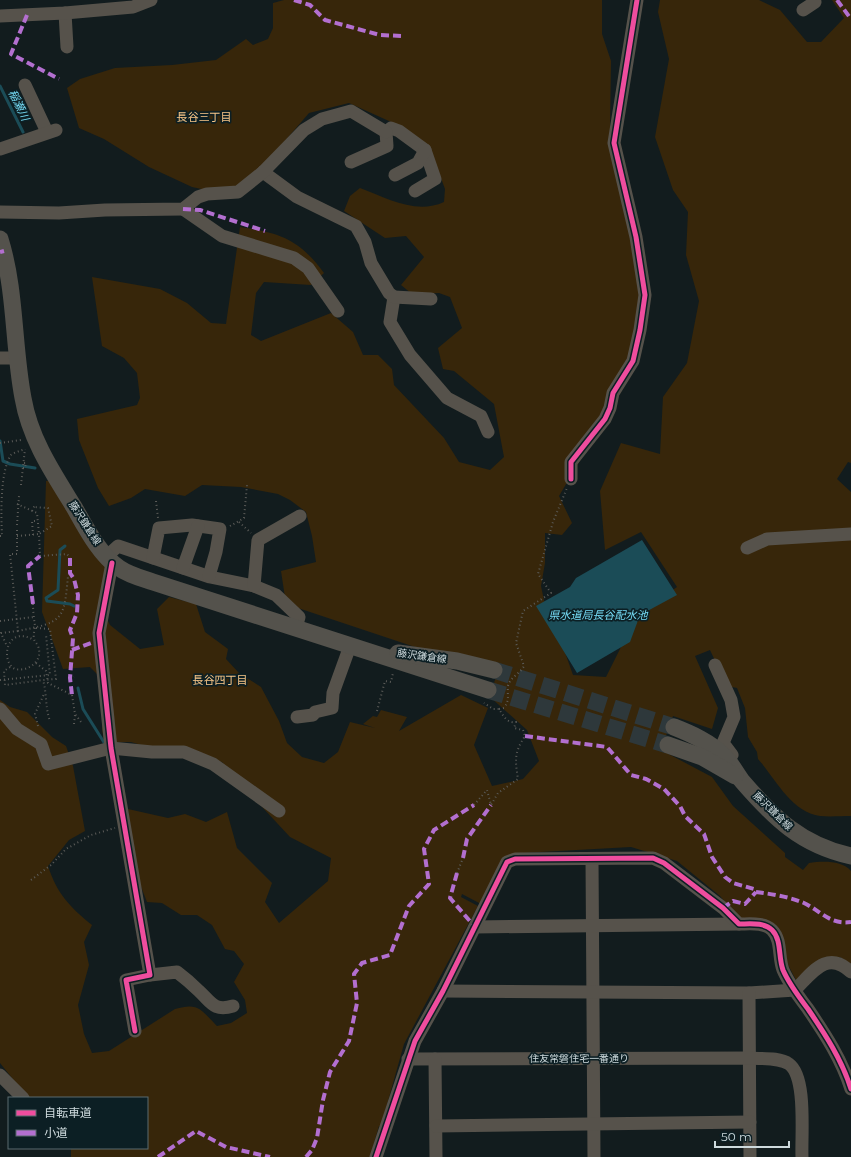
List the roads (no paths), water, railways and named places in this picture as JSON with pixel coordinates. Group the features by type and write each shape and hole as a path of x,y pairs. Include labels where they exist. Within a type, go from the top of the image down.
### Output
{"main road":[{"name":"藤沢鎌倉線","path":"0,239 10,288 8,358 34,436 44,456 88,530 110,559 129,573 152,582 396,660 486,696"},
{"name":"藤沢鎌倉線","path":"350,646 457,661 494,670"},
{"name":"藤沢鎌倉線","path":"674,728 694,735 707,743 728,760 742,780 779,820 806,841 838,853 851,856"},
{"name":"藤沢鎌倉線","path":"668,745 702,757 742,780"}],"street":[{"path":"0,16 65,13 133,7 151,0"},
{"path":"571,479 571,462 605,419 610,408 613,392 633,361 645,295 636,237 614,144 615,127 626,76 629,44 637,0"},
{"path":"803,10 817,5"},
{"path":"65,13 67,47"},
{"path":"0,149 52,131 25,85"},
{"path":"183,209 198,197 207,194 238,192 262,172 304,130 322,119 351,111 386,132"},
{"path":"386,132 391,128 399,131 425,150 435,178 415,191"},
{"path":"351,162 387,146 386,132"},
{"path":"395,174 418,163 425,150"},
{"path":"262,172 297,197 356,226 365,242 371,263 389,293 394,297 431,299"},
{"path":"0,212 59,213 105,210 183,209 222,236 294,258 308,268 338,311"},
{"path":"394,297 390,322 410,355 447,398 481,416 488,432"},
{"path":"254,586 258,540 300,516"},
{"path":"154,558 159,528 198,526 220,529 216,552 209,576"},
{"path":"183,568 198,526"},
{"path":"747,548 767,538 851,534"},
{"path":"150,975 111,748 99,634 110,559 118,546 209,576 254,586 276,595 299,617 296,628"},
{"path":"297,717 313,715 315,712 332,708 333,693 350,646"},
{"path":"715,665 733,710 733,722 723,743 732,755 728,760"},
{"path":"0,709 17,729 41,744 48,764 111,748 152,752 184,752 213,764 279,811"},
{"path":"376,1157 415,1041 443,992 507,862 516,858 645,858 659,860 723,908 740,924"},
{"path":"592,859 594,1157"},
{"path":"475,927 762,925 771,929 776,934 783,970 828,1038 849,1074 851,1090"},
{"path":"443,992 593,993 749,992 795,990 819,966 826,963 839,962 851,972"},
{"path":"135,1031 126,980 150,975 177,972 200,991 210,1004 224,1009 232,1006"},
{"path":"749,992 750,1157"},
{"name":"住友常磐住宅一番通り","path":"408,1059 749,1058 781,1060 788,1063 798,1075 801,1091 802,1157"},
{"path":"435,1059 436,1157"},
{"path":"0,1075 22,1097"},
{"path":"436,1126 750,1122"}],"water":[{"name":"県水道局長谷配水池","path":"642,540 677,595 640,615 630,642 577,673 536,606 570,587 576,578"}],"waterway":[{"name":"稲瀬川","path":"0,86 23,132"},
{"path":"0,441 3,461 10,464 35,468"},
{"path":"65,546 60,550 58,590 46,598 47,601 70,604 74,606"},
{"path":"78,688 83,709 105,744"}],"tunnel":[{"path":"494,670 674,727"},
{"path":"488,690 668,745"}],"district":[{"name":"長谷三丁目","path":"204,117"},
{"name":"長谷四丁目","path":"220,680"}]}
